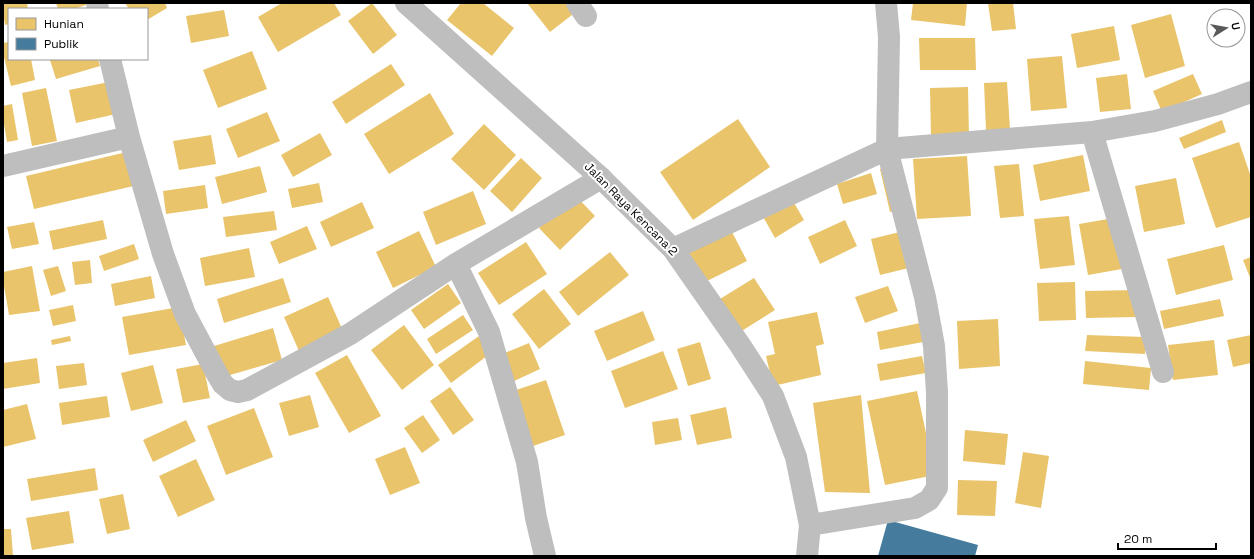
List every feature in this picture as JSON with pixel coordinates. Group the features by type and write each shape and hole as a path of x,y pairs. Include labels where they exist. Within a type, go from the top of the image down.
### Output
{"street":[{"name":"Jalan Raya Kencana 2","path":"406,3 601,178 673,249 740,345 773,396 796,456 810,525 807,556"},
{"path":"810,525 915,508 929,500 938,488 937,392 934,346 922,282 887,149 889,36 886,3"},
{"path":"110,60 129,137 163,254 185,314 216,374 230,390 238,392 247,390 350,334 456,264 601,178"},
{"path":"673,249 887,149 1092,132 1155,121 1218,104 1251,92"},
{"path":"1092,132 1163,372"},
{"path":"3,166 129,137"},
{"path":"456,264 489,332 527,462 536,518 545,556"}],"building: Hunian":[{"path":"3,3 27,3 28,8 8,8 8,24 5,25"},
{"path":"56,3 92,3 77,8 58,8"},
{"path":"125,3 165,3 167,8 148,19 148,8 128,8"},
{"path":"282,3 334,3 341,15 278,52 258,17"},
{"path":"372,3 397,35 373,54 348,21"},
{"path":"461,3 483,3 514,28 492,56 447,20"},
{"path":"527,3 570,3 577,11 550,32"},
{"path":"913,3 967,3 965,26 911,20"},
{"path":"988,3 1013,3 1016,29 992,31"},
{"path":"224,10 229,36 191,43 186,16"},
{"path":"1171,14 1185,66 1145,78 1131,25"},
{"path":"1114,26 1120,60 1077,68 1071,34"},
{"path":"919,38 975,38 976,70 920,70"},
{"path":"8,42 8,60 31,60 35,80 11,86 3,53 3,43"},
{"path":"252,51 267,89 218,108 203,70"},
{"path":"1062,56 1067,108 1031,111 1027,59"},
{"path":"50,60 98,60 100,66 56,79"},
{"path":"391,64 405,85 346,124 332,102"},
{"path":"1127,74 1131,109 1100,112 1096,78"},
{"path":"1193,74 1202,94 1162,112 1153,91"},
{"path":"109,82 116,114 76,123 69,90"},
{"path":"1007,82 1010,129 986,130 984,83"},
{"path":"968,87 969,137 931,138 930,88"},
{"path":"46,88 57,141 32,146 22,93"},
{"path":"430,93 454,134 389,174 364,134"},
{"path":"12,104 18,140 7,142 3,118 3,106"},
{"path":"267,112 280,141 238,158 226,129"},
{"path":"738,119 770,167 693,220 660,172"},
{"path":"1222,120 1226,132 1184,149 1179,138"},
{"path":"484,124 516,155 484,190 451,159"},
{"path":"320,133 332,155 293,177 281,155"},
{"path":"211,135 216,164 179,170 173,141"},
{"path":"1239,142 1251,177 1251,217 1216,228 1192,158"},
{"path":"131,151 138,185 34,209 26,176"},
{"path":"1083,155 1090,191 1040,201 1033,165"},
{"path":"967,156 971,216 917,219 913,159"},
{"path":"521,158 542,178 512,212 490,191"},
{"path":"1019,164 1024,216 1000,218 994,166"},
{"path":"260,166 267,192 222,204 215,177"},
{"path":"888,167 897,210 890,212 880,169"},
{"path":"871,173 877,194 843,204 837,184"},
{"path":"1176,178 1185,224 1144,232 1135,186"},
{"path":"319,183 323,202 292,208 288,189"},
{"path":"205,185 208,208 166,214 163,191"},
{"path":"473,191 486,224 436,245 423,212"},
{"path":"574,194 595,216 560,250 539,228"},
{"path":"790,196 804,220 775,238 761,213"},
{"path":"362,202 374,228 331,247 320,222"},
{"path":"274,211 277,230 226,237 223,217"},
{"path":"1069,216 1075,265 1040,269 1034,219"},
{"path":"1114,218 1122,269 1088,275 1079,224"},
{"path":"103,220 107,239 53,250 49,231"},
{"path":"845,220 857,246 820,264 808,237"},
{"path":"34,222 39,244 12,249 7,227"},
{"path":"307,226 317,249 279,264 270,242"},
{"path":"908,230 917,266 880,275 871,239"},
{"path":"419,231 436,267 393,288 376,252"},
{"path":"732,232 747,261 701,284 686,254"},
{"path":"526,242 547,274 499,305 478,273"},
{"path":"134,244 139,259 104,271 99,256"},
{"path":"1224,245 1233,280 1176,295 1167,259"},
{"path":"249,248 255,277 205,286 200,258"},
{"path":"610,252 629,275 578,316 559,292"},
{"path":"1251,257 1251,280 1243,260"},
{"path":"90,260 92,283 75,285 72,262"},
{"path":"32,266 40,311 9,315 3,272"},
{"path":"58,266 66,291 51,296 43,270"},
{"path":"151,276 155,298 115,306 111,284"},
{"path":"283,278 291,302 224,323 217,299"},
{"path":"754,278 775,310 740,332 720,299"},
{"path":"1075,282 1076,320 1039,321 1037,283"},
{"path":"448,284 461,303 424,329 411,310"},
{"path":"888,286 898,311 865,323 855,297"},
{"path":"544,289 571,324 539,349 512,314"},
{"path":"1136,290 1137,317 1086,318 1085,291"},
{"path":"328,297 343,331 299,351 284,317"},
{"path":"1220,299 1224,316 1164,329 1160,311"},
{"path":"73,305 76,321 53,326 49,310"},
{"path":"179,307 186,345 129,355 122,317"},
{"path":"643,311 655,340 607,361 594,331"},
{"path":"817,312 824,344 816,346 821,375 773,386 766,356 775,354 768,322"},
{"path":"463,315 473,330 436,354 427,339"},
{"path":"998,319 1000,366 959,369 957,321"},
{"path":"920,323 923,342 880,350 877,332"},
{"path":"404,325 434,365 402,390 371,350"},
{"path":"273,328 282,360 223,377 214,346"},
{"path":"1087,335 1145,337 1145,354 1085,351"},
{"path":"1251,335 1251,363 1233,367 1227,340"},
{"path":"70,336 71,341 52,345 51,340"},
{"path":"479,336 491,353 451,383 438,365"},
{"path":"1214,340 1218,375 1173,380 1168,345"},
{"path":"700,342 711,379 688,386 677,349"},
{"path":"529,343 540,369 512,382 500,355"},
{"path":"663,351 678,389 625,408 611,371"},
{"path":"347,355 381,416 349,433 315,373"},
{"path":"922,356 926,373 880,381 877,364"},
{"path":"37,358 40,383 3,389 3,363"},
{"path":"1085,361 1151,368 1149,390 1083,384"},
{"path":"84,363 87,385 59,389 56,366"},
{"path":"203,364 210,398 183,403 176,369"},
{"path":"153,365 163,403 131,411 121,373"},
{"path":"546,380 565,435 533,446 513,391"},
{"path":"450,387 474,420 453,435 430,401"},
{"path":"917,391 935,475 885,485 867,401"},
{"path":"310,395 319,427 289,436 279,403"},
{"path":"861,395 870,493 825,492 813,403"},
{"path":"107,396 110,417 62,425 59,403"},
{"path":"27,404 36,439 3,447 3,410"},
{"path":"726,407 732,438 697,445 690,415"},
{"path":"254,408 273,457 226,475 207,426"},
{"path":"423,415 440,440 422,453 404,428"},
{"path":"678,418 682,440 655,445 652,422"},
{"path":"186,420 196,441 153,462 143,440"},
{"path":"965,430 1008,434 1005,465 963,461"},
{"path":"405,447 420,483 390,495 375,459"},
{"path":"1023,452 1049,456 1041,508 1015,503"},
{"path":"196,459 215,500 178,517 159,476"},
{"path":"95,468 98,490 31,501 27,479"},
{"path":"958,480 997,481 995,516 957,515"},
{"path":"123,494 130,529 107,534 99,499"},
{"path":"69,511 74,543 32,550 26,518"},
{"path":"3,529 11,529 13,556 3,556"}],"building: Publik":[{"path":"888,520 978,545 975,556 878,556"}]}
